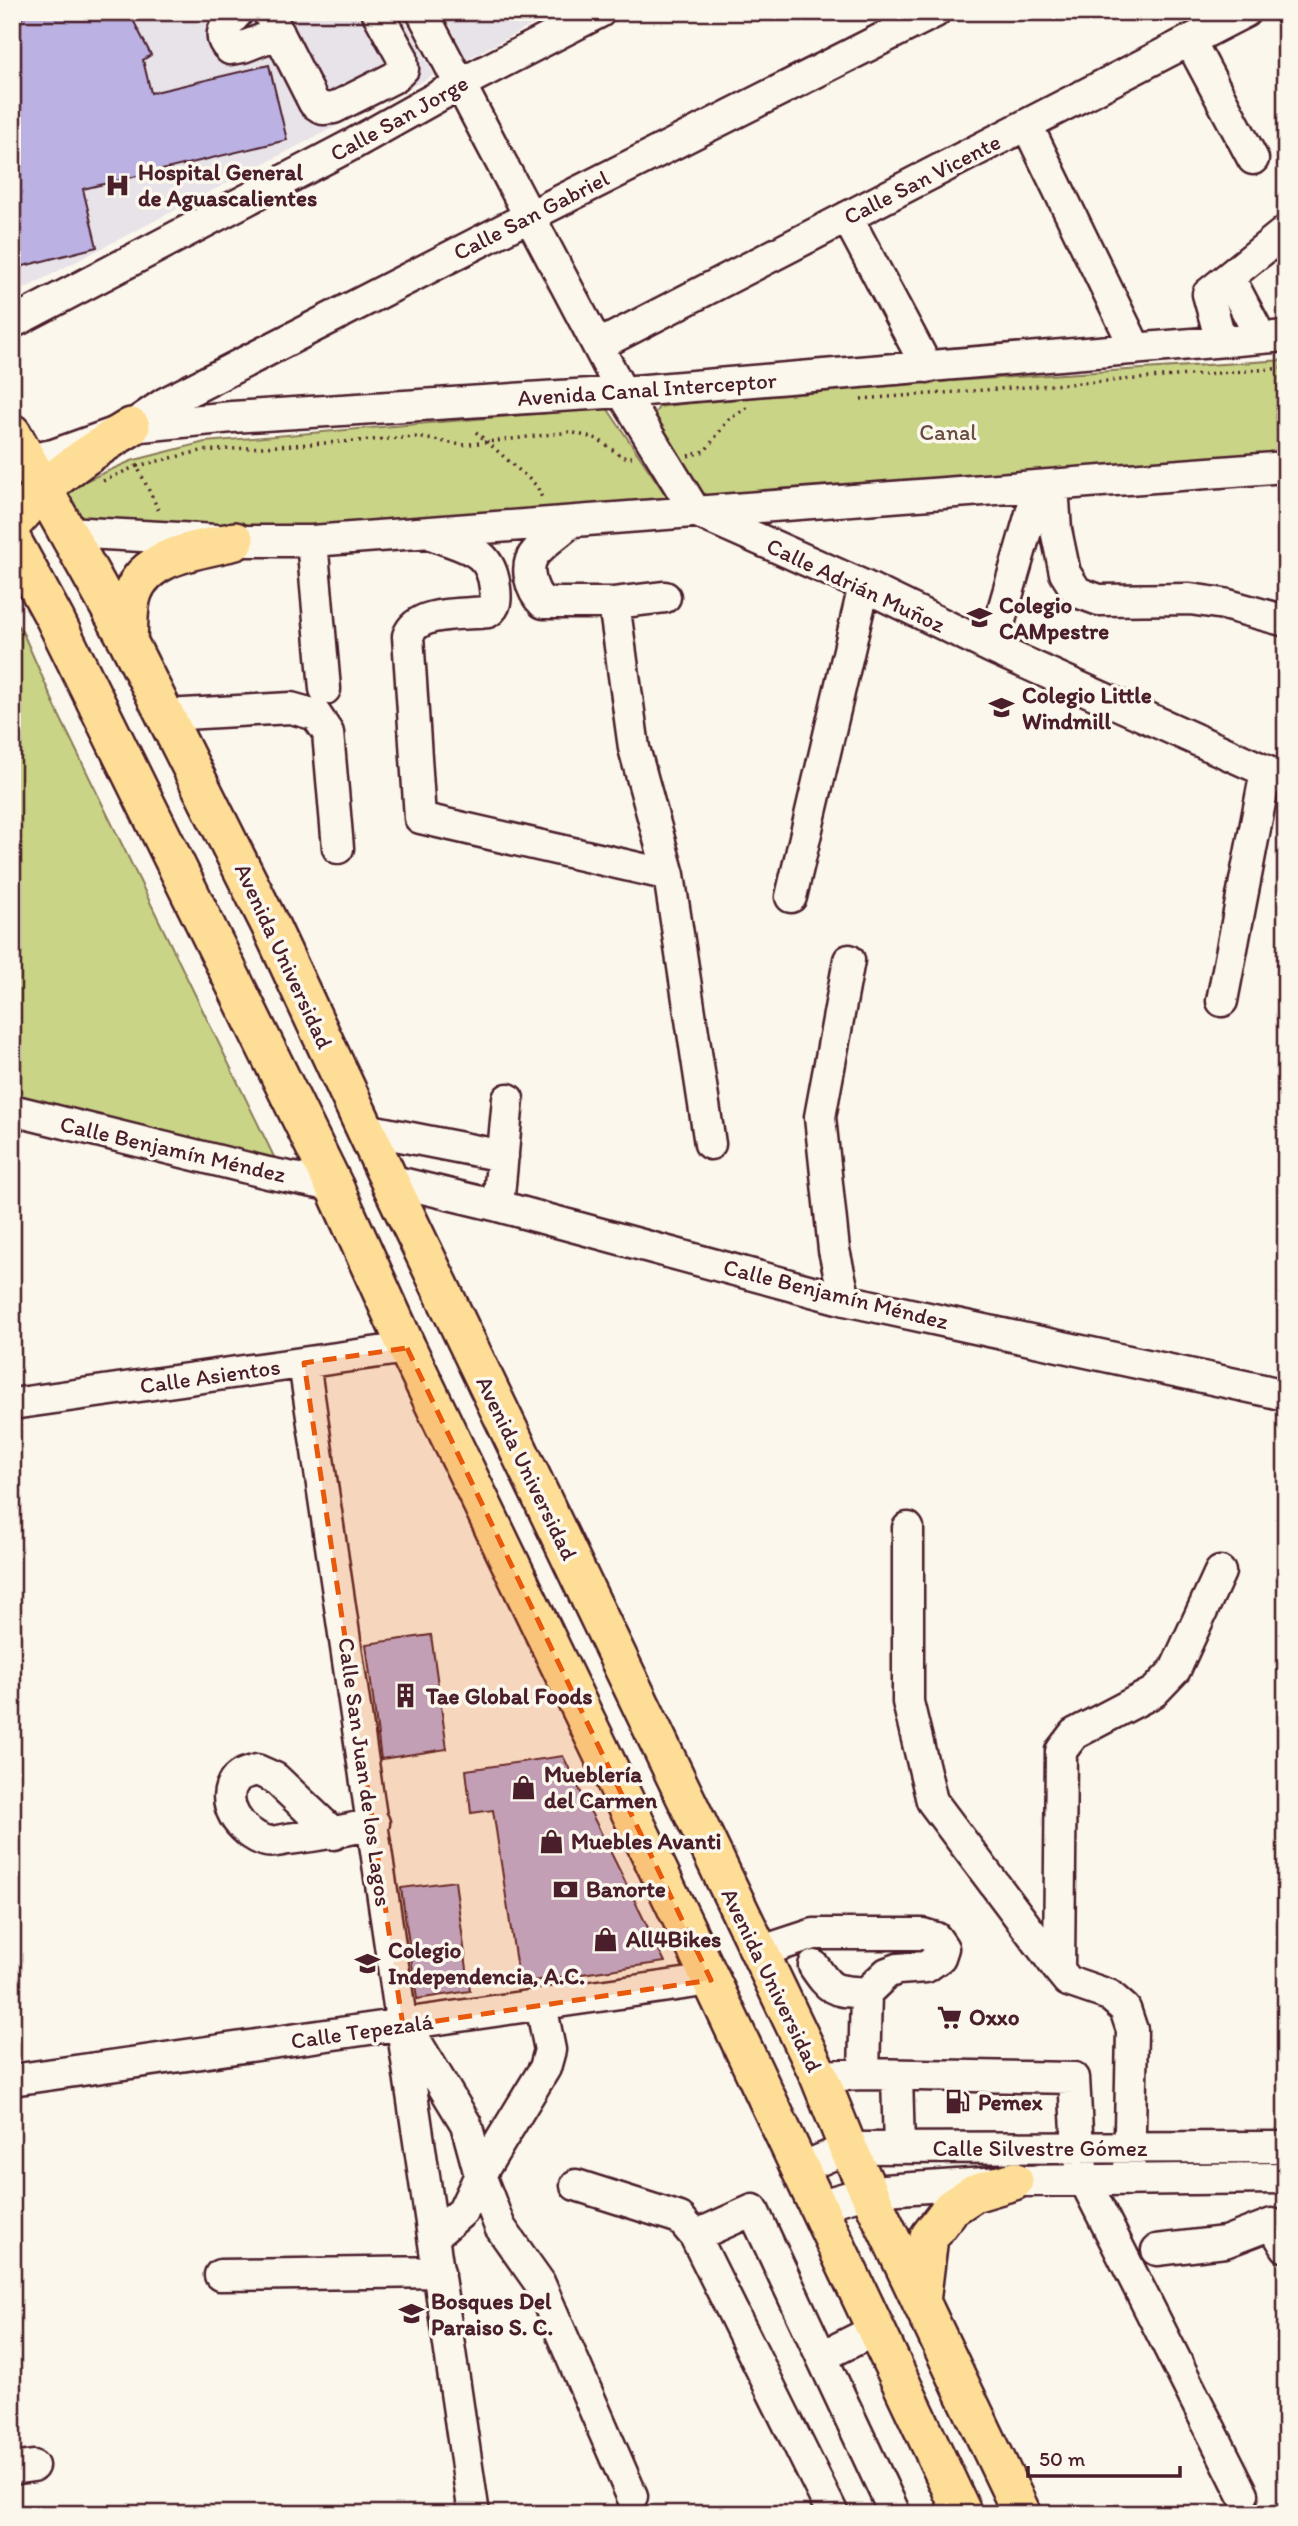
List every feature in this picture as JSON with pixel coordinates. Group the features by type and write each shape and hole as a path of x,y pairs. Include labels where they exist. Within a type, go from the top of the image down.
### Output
{"main road":[{"path":"12,524 24,461 97,447 131,427"},
{"name":"Avenida Universidad","path":"24,461 128,641 270,925 389,1181 819,2076 848,2148 1022,2514"},
{"path":"12,530 67,532"},
{"path":"12,540 55,619 334,1186 407,1348 711,1980 963,2514"},
{"path":"128,641 133,593 144,572 164,560 234,541"},
{"path":"12,573 55,619"},
{"path":"921,2303 929,2237 951,2208 974,2193 1014,2181"}],"street":[{"path":"238,12 227,23 222,34 223,42 230,49 243,47 273,23 314,103 323,109 334,108 395,77 402,69 402,57 377,12"},
{"path":"422,12 622,392 695,511"},
{"name":"Calle San Jorge","path":"12,323 600,12"},
{"name":"Calle San Gabriel","path":"131,427 165,403 935,12"},
{"name":"Calle San Vicente","path":"599,345 1245,12"},
{"path":"1189,41 1253,159"},
{"path":"334,108 353,144"},
{"path":"1027,125 1136,349"},
{"path":"847,217 927,367"},
{"path":"1221,341 1208,294 1286,231"},
{"path":"1255,255 1286,250"},
{"path":"1229,277 1273,337"},
{"name":"Avenida Canal Interceptor","path":"131,427 232,417 622,392 1273,337"},
{"path":"67,532 234,541 312,541 1286,467"},
{"path":"1046,486 1065,573 1077,592 1100,600 1202,600 1286,621"},
{"path":"992,648 1046,486"},
{"name":"Calle Adrián Muñoz","path":"695,511 1276,775"},
{"path":"429,533 486,559 505,563 533,554 570,523"},
{"path":"312,541 325,688"},
{"path":"533,554 530,572 532,589 543,603 614,603 665,597"},
{"path":"486,559 494,580 496,599 493,609 488,612 427,618 410,629 408,636 420,818 669,874"},
{"path":"791,897 864,586"},
{"path":"614,603 634,748 669,874 710,1144"},
{"path":"166,715 291,708 316,715 328,733 338,848"},
{"path":"1222,1001 1276,775"},
{"path":"845,1300 834,1250 820,1117 849,960"},
{"path":"498,1206 508,1099"},
{"name":"Calle Benjamín Méndez","path":"12,1110 268,1173 334,1186"},
{"path":"365,1129 503,1156"},
{"name":"Calle Benjamín Méndez","path":"389,1181 498,1206 845,1300 1286,1395"},
{"name":"Calle Asientos","path":"12,1404 407,1348"},
{"name":"Calle San Juan de los Lagos","path":"304,1363 474,2514"},
{"path":"908,1528 908,1702 932,1801 1068,1982 1109,1995 1125,2009 1132,2029 1129,2180"},
{"path":"1059,1970 1061,1751 1074,1734 1154,1692 1175,1671 1220,1572"},
{"path":"334,1834 373,1823"},
{"path":"759,1952 814,1934 923,1934 936,1938 943,1948 940,1957 926,1966 887,1973 866,1993 864,2074"},
{"path":"814,1966 827,1985 837,1991 866,1993"},
{"name":"Calle Tepezalá","path":"12,2080 403,2030 541,2005 711,1980"},
{"path":"433,2237 463,2211 480,2175 545,2068 550,2050 541,2005"},
{"path":"403,2030 417,2043 466,2124 480,2175 500,2227 539,2282 632,2496"},
{"path":"819,2076 864,2074 1074,2078 1078,2149 1085,2181 1243,2494"},
{"path":"897,2076 899,2148"},
{"path":"1157,2250 1281,2233 1277,2147"},
{"name":"Calle Silvestre Gómez","path":"799,2169 848,2148 1277,2147"},
{"name":"Calle Silvestre Gómez","path":"817,2207 870,2191 1014,2181 1277,2178"},
{"path":"576,2185 680,2218 695,2236 833,2514"},
{"path":"695,2236 753,2210 895,2514"},
{"path":"220,2275 439,2272"},
{"path":"823,2356 875,2330"}],"path":[{"path":"858,399 1286,368"},
{"path":"94,485 137,466 201,451 417,437 462,444 570,432 598,439 622,457 687,456 705,451 729,419 747,407"},
{"path":"476,432 537,486 545,507"},
{"path":"137,466 163,517"}],"highlighted area":[{"path":"407,1348 711,1980 403,2026 304,1363"}],"shaded area":[{"name":"Hospital General de Aguascalientes","path":"12,12 401,12 434,75 12,295"},
{"path":"443,12 557,12 467,59"}],"green space":[{"name":"Canal","path":"1286,360 1286,457 709,502 655,424 653,416 659,407 682,404 951,381"},
{"path":"607,408 667,497 661,508 232,539 78,531 60,492 131,461 205,442"},
{"path":"12,617 23,633 59,715 278,1165 12,1098"}],"building":[{"path":"32,12 129,12 151,55 143,60 151,93 269,65 287,140 83,189 97,247 12,269 12,24"},
{"name":"Tae Global Foods","path":"431,1635 447,1749 381,1759 366,1644"},
{"path":"563,1756 665,1962 519,1983 493,1810 471,1813 466,1770"},
{"path":"455,1881 470,1991 417,1999 401,1888"}],"place":[{"name":"Hospital General de Aguascalientes","path":"118,185"},
{"name":"Colegio CAMpestre","path":"979,618"},
{"name":"Colegio Little Windmill","path":"1002,708"},
{"name":"Tae Global Foods","path":"406,1696"},
{"name":"Mueblería del Carmen","path":"524,1787"},
{"name":"Muebles Avanti","path":"551,1841"},
{"name":"Banorte","path":"566,1889"},
{"name":"All4Bikes","path":"606,1939"},
{"name":"Colegio Independencia, A.C.","path":"368,1963"},
{"name":"Oxxo","path":"949,2017"},
{"name":"Pemex","path":"958,2102"},
{"name":"Bosques Del Paraiso S. C.","path":"411,2314"}]}
